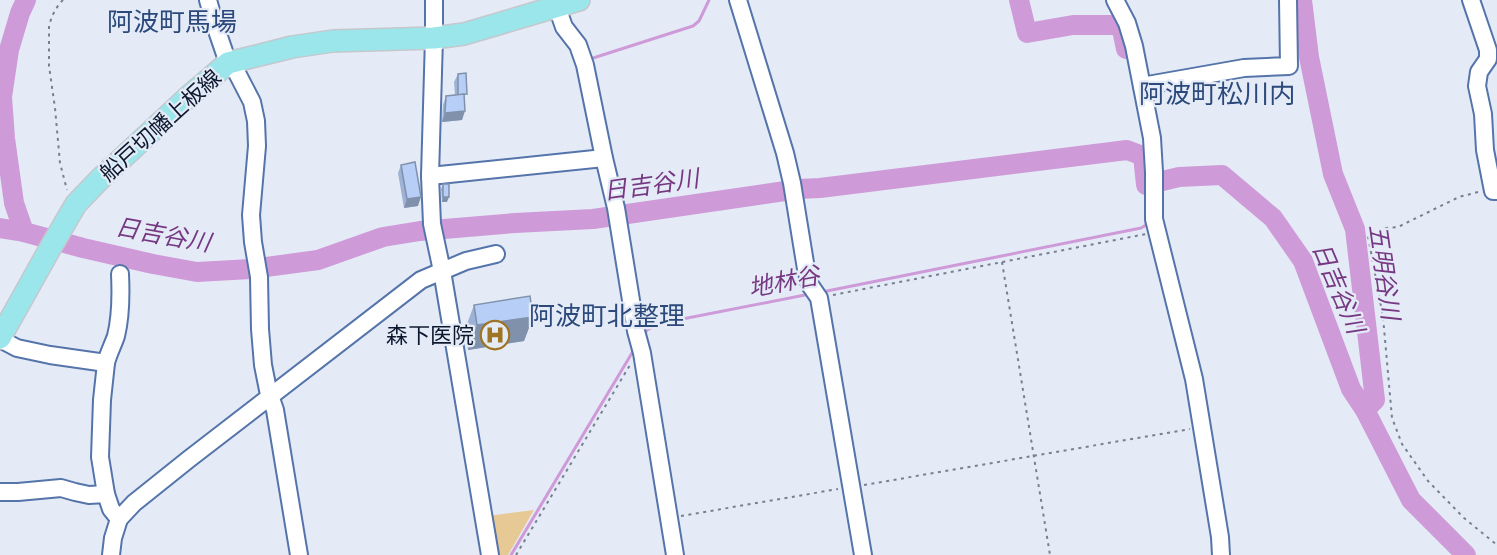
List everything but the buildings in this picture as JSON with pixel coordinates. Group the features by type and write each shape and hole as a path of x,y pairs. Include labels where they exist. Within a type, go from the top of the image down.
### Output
{"main road":[{"name":"船戸切幡上板線","path":"0,339 76,204 117,163 228,63 292,47 333,41 434,39 464,34 579,0"}],"street":[{"path":"208,0 228,63 237,73 252,102 256,121 251,214 259,277 263,365 275,410 299,555"},
{"path":"434,0 430,176 432,230 442,271 489,555"},
{"path":"738,0 785,153 806,269 810,285 817,294 863,555"},
{"path":"1115,0 1127,23 1134,46 1152,138 1154,219 1194,379 1221,555"},
{"path":"1142,86 1245,68 1289,66 1288,0"},
{"path":"1471,0 1488,50 1488,59 1479,72 1477,86 1483,114 1485,150 1495,191"},
{"path":"556,7 564,27 578,45 585,64 617,214 675,555"},
{"path":"430,176 604,158"},
{"path":"111,555 119,519 134,503 421,280 466,261 496,254"},
{"path":"119,519 111,509 106,494 100,457 106,363 115,338 121,302 120,274"},
{"path":"0,339 17,348 106,363"},
{"path":"0,492 61,488 89,495 106,494"}],"path":[{"path":"63,0 52,16 49,26 49,66 56,108 60,163 69,197 76,204"},
{"path":"1495,191 1477,192 1459,197 1398,227 1384,228 1368,236 1383,317 1392,418 1402,444 1428,481 1464,518 1497,545"},
{"path":"817,294 1002,262 1157,231"},
{"path":"1002,262 1050,555"},
{"path":"516,555 640,345"},
{"path":"669,518 1202,427"}],"shaded area":[{"path":"534,510 508,555 493,555 487,516"}],"waterway":[{"name":"日吉谷川","path":"24,232 14,203 2,97 9,50 26,0"},
{"path":"590,59 693,26 699,21 709,0"},
{"path":"1019,0 1027,33 1073,25 1121,25 1126,49"},
{"name":"五明谷川","path":"1302,0 1309,57 1333,174 1355,229 1375,400 1365,410"},
{"name":"日吉谷川","path":"0,228 197,272 251,269 318,260 383,237 420,231 593,219 799,189 1127,150 1143,156 1146,185 1179,177 1222,175 1273,218 1303,261 1351,389 1365,410 1411,500 1466,555"},
{"name":"地林谷","path":"822,292 1141,228 1146,225 1146,221"},
{"name":"地林谷","path":"644,335 647,330 662,323 810,294"},
{"name":"地林谷","path":"511,555 635,348"}],"place":[{"name":"森下医院","path":"495,335"}],"district":[{"name":"阿波町馬場","path":"172,22"},
{"name":"阿波町松川内","path":"1217,94"},
{"name":"阿波町北整理","path":"607,316"}]}
